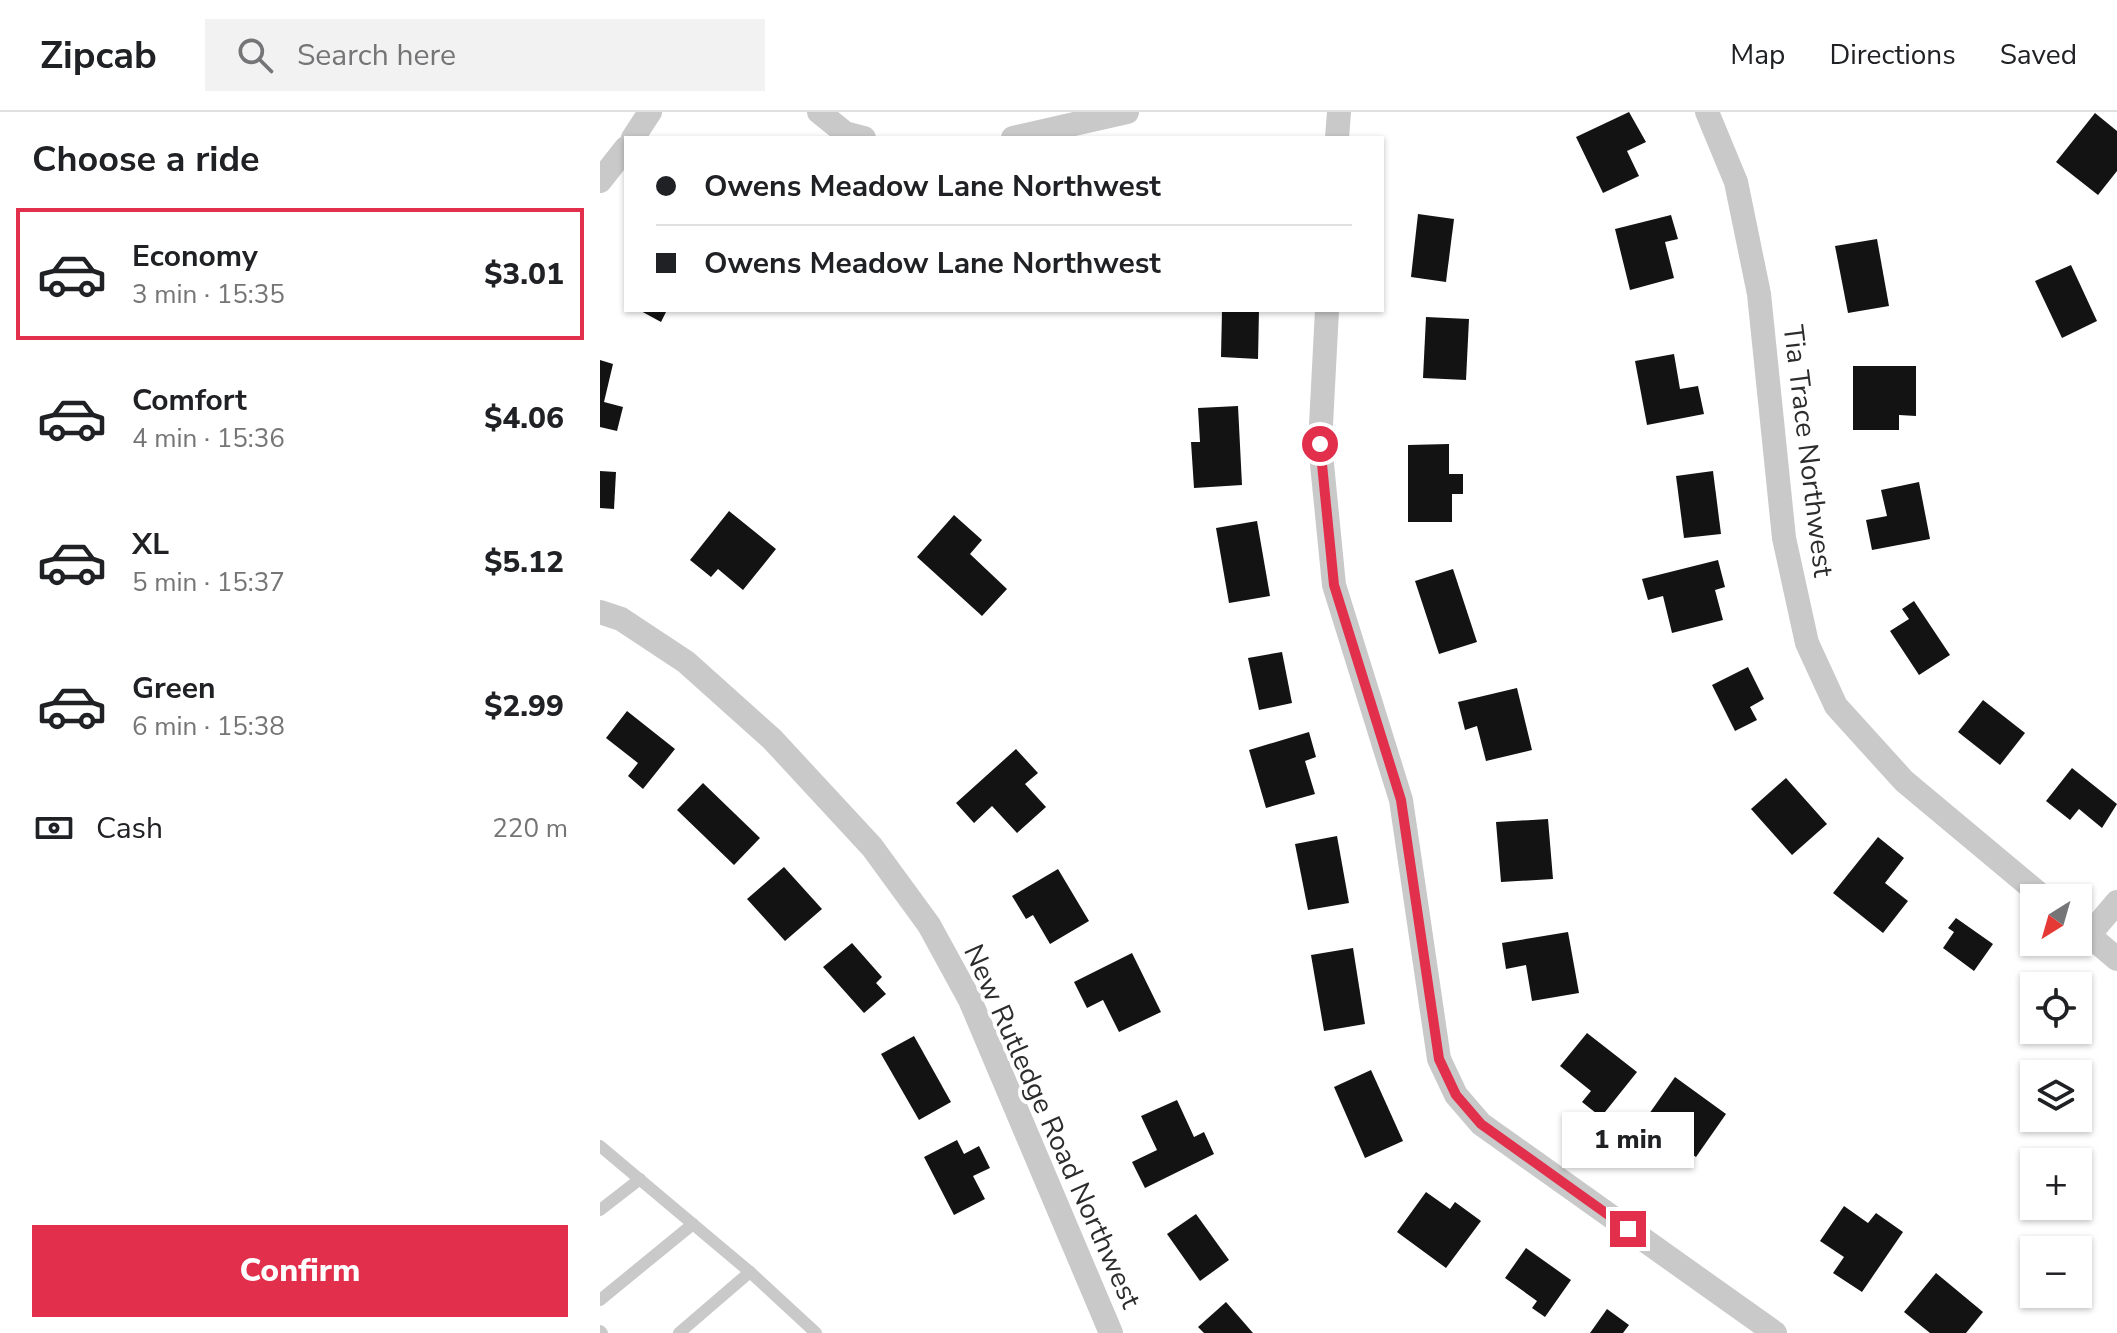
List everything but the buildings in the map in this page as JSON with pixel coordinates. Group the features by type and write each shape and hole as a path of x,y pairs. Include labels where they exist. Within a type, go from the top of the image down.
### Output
{"street":[{"path":"634,136 650,112"},
{"path":"819,112 845,133 856,136"},
{"path":"1022,136 1127,112"},
{"path":"1337,136 1339,112"},
{"name":"Tia Trace Northwest","path":"1707,112 1736,182 1759,294 1784,538 1807,643 1836,706 1904,781 2027,884"},
{"path":"600,181 624,151"},
{"path":"1327,312 1320,444 1334,585 1401,800 1439,1059 1456,1095 1481,1124 1775,1333"},
{"name":"New Rutledge Road Northwest","path":"600,612 621,619 686,662 772,739 872,847 929,925 970,1000 1111,1333"},
{"path":"2092,923 2117,902"},
{"path":"2092,937 2117,959"}],"lane":[{"path":"600,1146 750,1272 805,1330"},
{"path":"600,1210 640,1179"},
{"path":"600,1300 693,1224"},
{"path":"679,1333 750,1272"}],"route":[{"path":"1320,444 1334,585 1401,800 1439,1059 1456,1095 1481,1124 1628,1229"}]}
